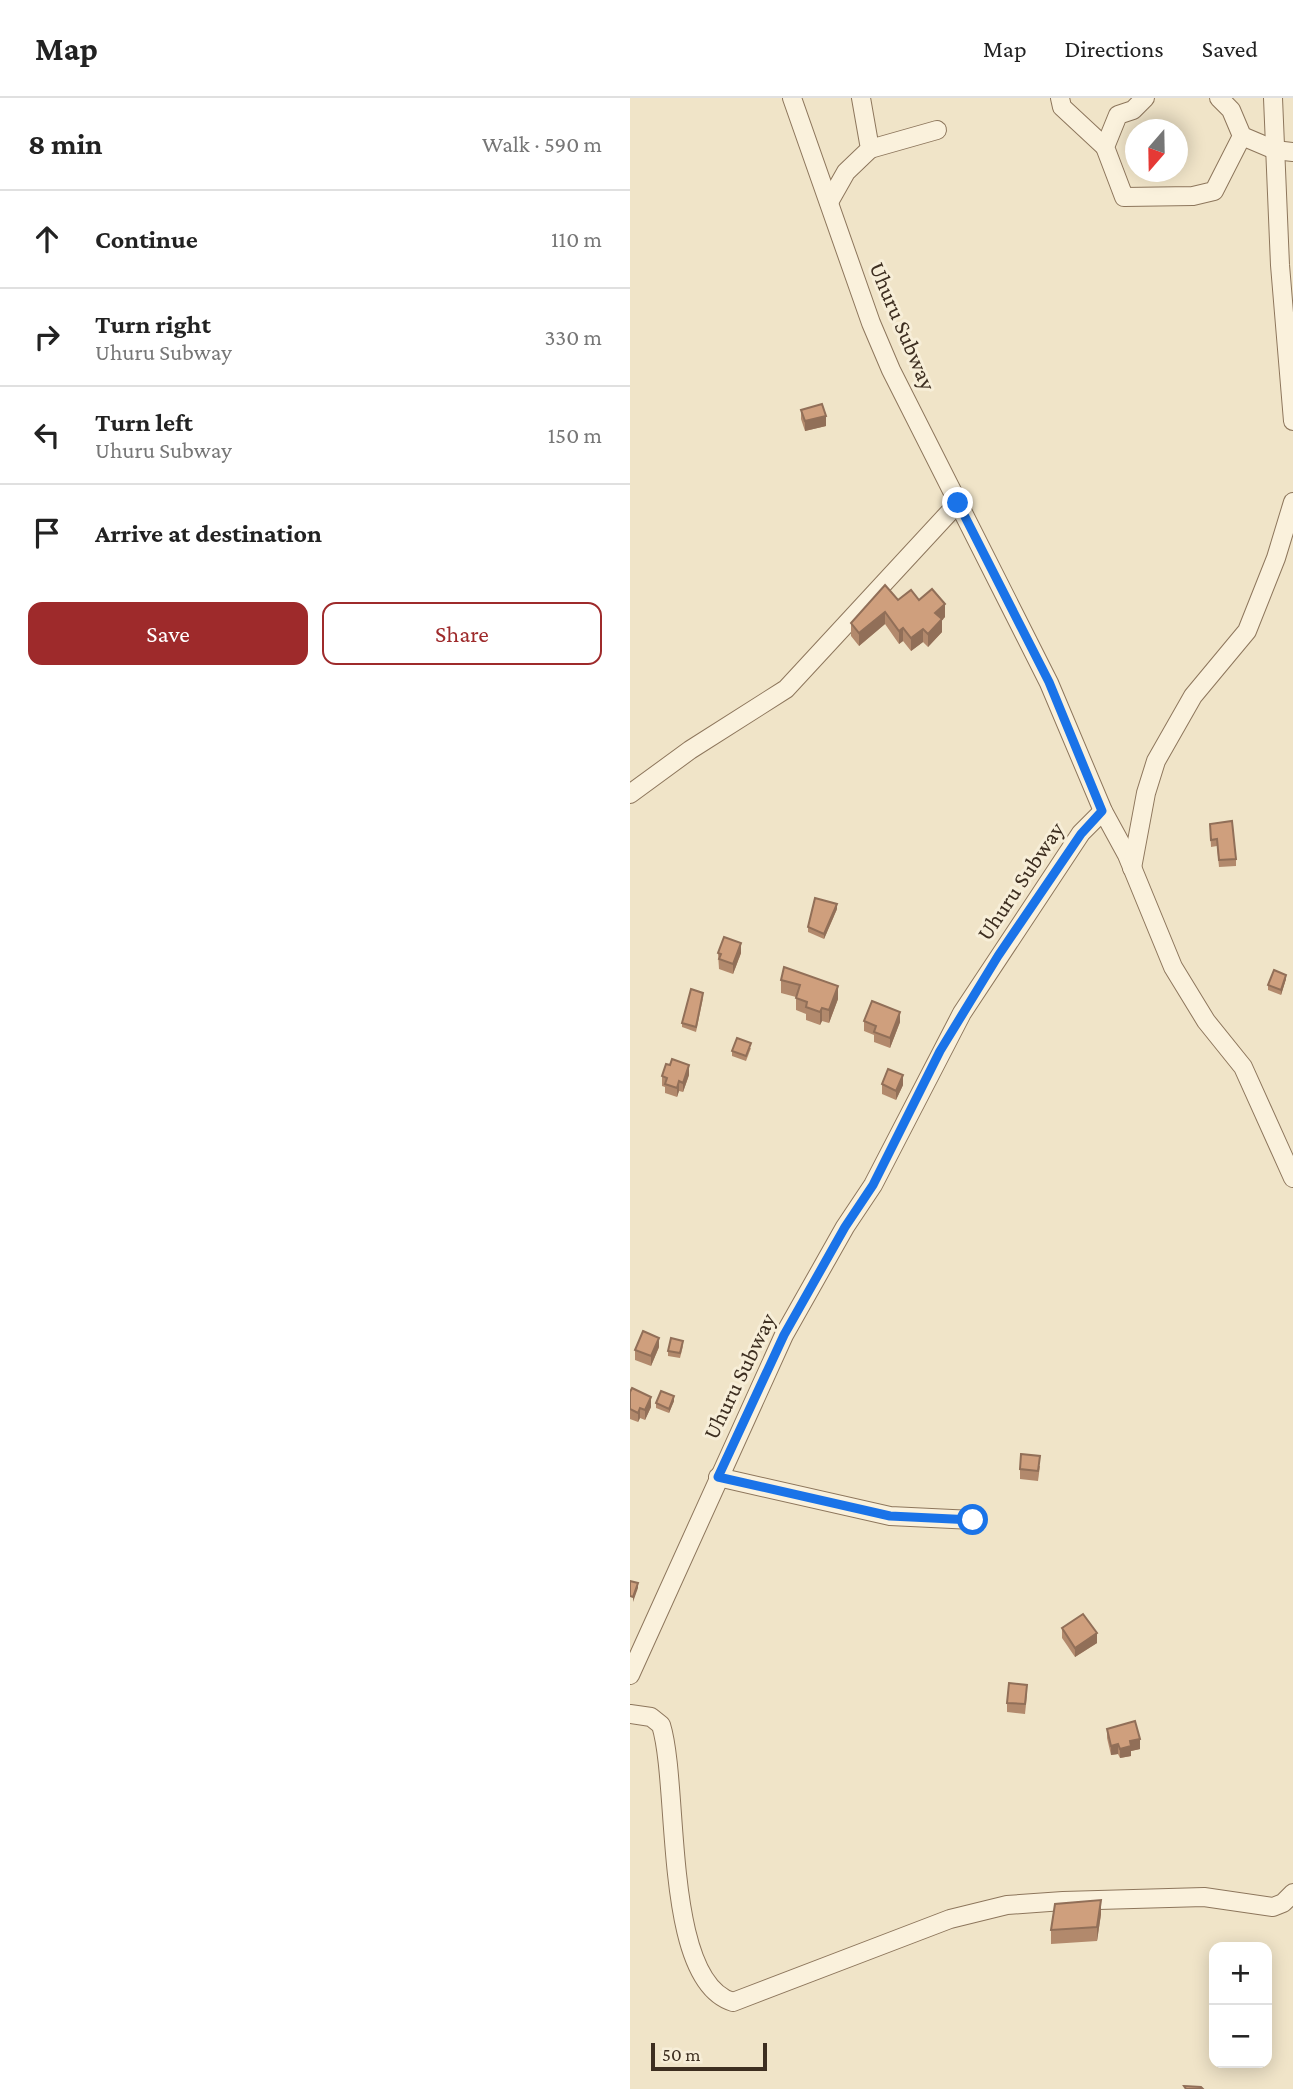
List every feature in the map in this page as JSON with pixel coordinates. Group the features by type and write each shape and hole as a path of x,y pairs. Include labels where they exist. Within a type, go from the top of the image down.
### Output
{"street":[{"name":"Uhuru Subway","path":"630,1675 784,1335 845,1227 873,1185 946,1042 998,956 1081,834 1102,811 1049,682 891,370 871,323 792,98"},
{"path":"861,98 870,149"},
{"path":"1060,98 1062,107 1105,147 1124,197 1193,196 1214,191 1242,136 1229,102"},
{"path":"1105,147 1117,106 1133,110 1145,98"},
{"path":"1273,98 1284,151 1280,265 1293,421"},
{"path":"829,202 846,172 870,149 937,130"},
{"path":"1242,136 1284,151"},
{"path":"1132,868 1146,793 1156,761 1193,696 1247,631 1276,558 1293,502"},
{"path":"630,794 690,750 786,689 958,503"},
{"path":"1102,811 1132,868 1149,914 1179,978 1206,1021 1243,1066 1293,1178"},
{"path":"718,1477 890,1516 973,1520"},
{"path":"630,1714 651,1717 661,1725 681,1900 692,1953 709,1988 733,2002 950,1919 1007,1905 1204,1897 1273,1907 1283,1903 1293,1893"}],"building":[{"path":"822,404 826,416 805,421 801,410"},
{"path":"885,585 898,600 911,590 919,600 932,589 945,604 935,613 942,619 928,634 923,629 911,638 903,628 899,631 885,612 859,633 851,623"},
{"path":"1232,821 1236,859 1219,860 1217,839 1211,840 1210,824"},
{"path":"815,898 837,904 824,934 808,927"},
{"path":"724,937 741,943 733,964 719,959 721,954 718,953"},
{"path":"784,967 838,986 829,1010 822,1008 820,1012 806,1007 807,1002 796,998 800,985 781,980"},
{"path":"1274,970 1286,975 1281,990 1268,985"},
{"path":"691,989 703,993 696,1027 682,1023"},
{"path":"872,1001 900,1012 890,1038 874,1032 876,1026 864,1021"},
{"path":"737,1038 751,1043 746,1056 732,1051"},
{"path":"672,1059 689,1065 683,1083 679,1081 677,1088 665,1084 667,1078 662,1076 666,1064 670,1065"},
{"path":"888,1069 903,1075 896,1091 882,1084"},
{"path":"643,1331 659,1338 651,1356 635,1350"},
{"path":"671,1338 683,1341 680,1353 668,1351"},
{"path":"632,1388 651,1397 645,1410 640,1408 638,1413 630,1409"},
{"path":"661,1391 674,1396 669,1409 656,1403"},
{"path":"1021,1454 1040,1456 1038,1471 1020,1469"},
{"path":"630,1581 638,1583 633,1597 630,1596"},
{"path":"1083,1614 1097,1633 1075,1648 1062,1628"},
{"path":"1009,1683 1027,1685 1025,1704 1007,1703"},
{"path":"1135,1721 1140,1739 1130,1741 1131,1746 1120,1749 1118,1744 1111,1746 1107,1729"},
{"path":"1101,1900 1097,1927 1051,1930 1055,1904"},
{"path":"1184,2086 1201,2087 1203,2089 1186,2089"}],"route":[{"path":"958,503 1049,682 1090,776 1102,811 1081,834 962,1013 926,1078 873,1185 845,1227 784,1335 718,1477 890,1516 973,1520"}]}
